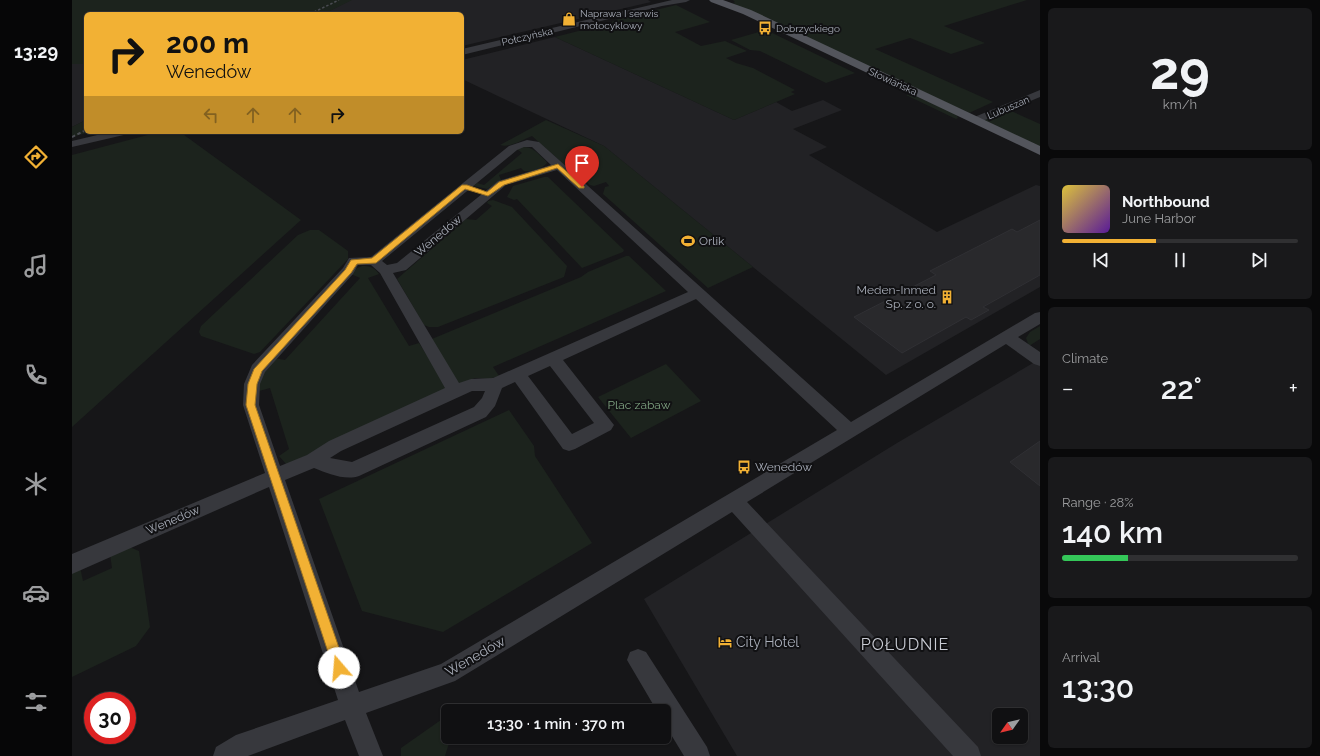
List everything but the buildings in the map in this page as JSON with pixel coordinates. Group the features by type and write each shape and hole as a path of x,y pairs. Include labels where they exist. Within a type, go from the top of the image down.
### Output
{"main road":[{"name":"Słowiańska","path":"714,0 747,12"},
{"name":"Słowiańska","path":"726,0 747,12 1040,151"}],"street":[{"name":"Połczyńska","path":"662,4 674,0"},
{"name":"Połczyńska","path":"464,52 662,4 686,0"},
{"name":"Lubuszan","path":"976,120 1040,93"},
{"path":"72,144 115,134"},
{"name":"Wenedów","path":"379,265 464,186 519,144 535,144 850,432"},
{"name":"Wenedów","path":"371,756 352,707 251,405 252,384 258,369 348,271 354,261 401,267 502,184 558,166"},
{"path":"464,186 488,194"},
{"path":"379,265 455,391"},
{"name":"Wenedów","path":"72,564 313,460 335,446 455,391 471,385 495,384 697,293"},
{"name":"Wenedów","path":"225,756 245,744 447,673 1040,317"},
{"path":"1007,337 1040,360"},
{"path":"517,373 569,444 605,425 552,358"},
{"path":"313,460 330,466 353,470 480,412 489,401 495,384"},
{"path":"734,501 970,756"},
{"path":"638,660 698,756"}],"shaded area":[{"path":"351,0 648,0 651,2 464,46 464,12 327,12"},
{"path":"555,37 734,120 776,102 792,111 823,100 842,110 793,129 827,147 809,155 937,232 1036,185 1040,186 1040,287 886,375 604,146 464,80 464,60"},
{"path":"72,64 84,64 84,121 72,127"},
{"path":"1040,359 1040,756 737,756 644,599 897,443"}],"green space":[{"path":"72,0 352,0 328,12 84,12 84,64 72,64"},
{"path":"733,0 1027,0 944,26 985,43 951,54 910,38 875,49 993,102 969,113 736,5 733,3 735,2"},
{"path":"676,5 710,22 675,32 701,46 725,41 747,51 726,58 736,63 753,68 795,90 791,92 795,94 734,120 555,37"},
{"path":"766,30 855,73 826,83 760,51 750,50 731,40"},
{"path":"911,94 956,114 958,118 956,119 906,95"},
{"path":"1009,110 1040,124 1040,147 984,120"},
{"name":"Orlik","path":"546,120 604,146 753,267 708,288 603,194 605,187 609,186 606,182 594,186 590,185 571,168 569,169 532,136 512,145 500,145"},
{"path":"84,121 84,134 72,137 72,127"},
{"path":"151,134 183,134 301,220 72,427 72,155"},
{"path":"519,147 534,150 547,163 542,167 533,170 524,171 521,168 499,175 501,180 487,189 474,186 477,183 484,185 522,153 517,149"},
{"path":"548,177 624,250 623,252 582,268 517,199 514,200 507,197 513,186"},
{"path":"493,200 512,207 567,266 564,277 438,327 429,327 424,325 397,279 466,219 476,220 492,206 487,203 488,201"},
{"path":"310,230 319,230 348,251 348,259 260,352 254,354 201,336 199,332 201,326 298,235"},
{"path":"629,256 666,291 493,367 499,376 489,379 475,378 455,386 427,341 581,277 588,272"},
{"path":"362,266 372,267 379,274 368,278 409,346 419,343 448,388 287,465 279,456 289,449 270,388 259,391 261,377 274,358 285,360 360,278 351,274 355,269"},
{"path":"1040,326 1040,339 1029,346 1026,338 1030,332"},
{"name":"Plac zabaw","path":"666,364 701,401 631,438 598,397"},
{"path":"509,410 534,446 535,456 592,543 443,632 362,611 319,499"},
{"path":"127,546 139,551 150,627 136,646 72,677 72,570 80,567 83,581 112,568 110,554"},
{"path":"441,720 441,744 449,744 445,756 401,756 401,748"}],"railway":[{"path":"314,12 339,0"},
{"path":"72,137 84,131"}],"place":[{"name":"Naprawa I serwis motocyklowy","path":"569,19"},
{"name":"Dobrzyckiego","path":"765,28"},
{"name":"Orlik","path":"688,241"},
{"name":"Meden-Inmed Sp. z o. o.","path":"947,297"},
{"name":"Wenedów","path":"744,467"},
{"name":"City Hotel","path":"725,642"}],"district":[{"name":"POŁUDNIE","path":"905,644"}],"route":[{"path":"339,668 251,405 252,384 258,369 348,271 354,261 374,261 464,186 488,194 502,184 558,166 582,187"}]}
